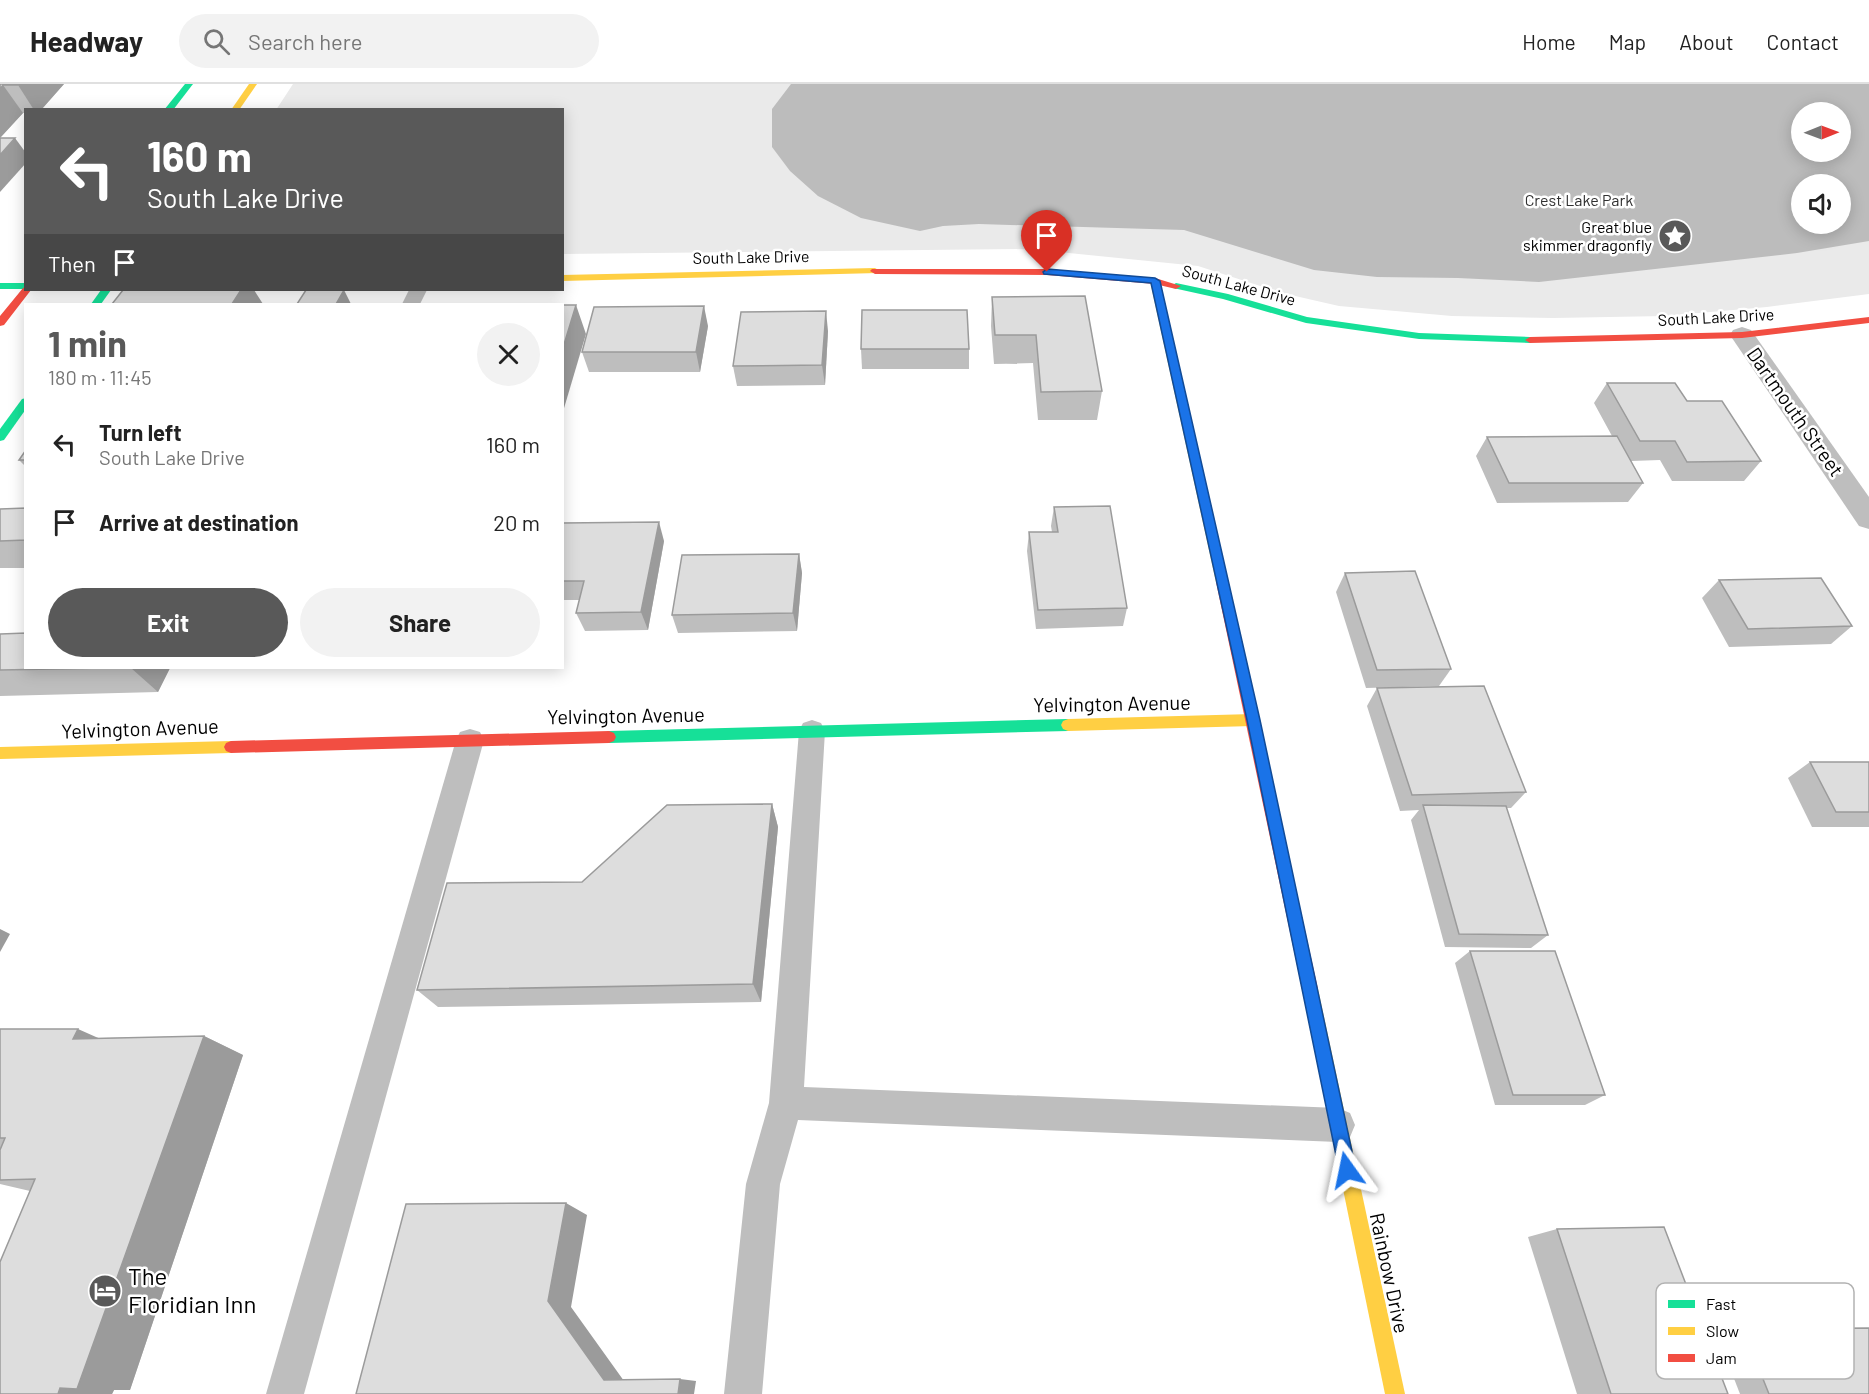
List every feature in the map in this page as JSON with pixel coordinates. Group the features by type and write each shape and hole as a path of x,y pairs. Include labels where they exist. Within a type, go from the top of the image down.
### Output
{"street":[{"path":"170,108 189,84"},
{"path":"236,108 253,84"},
{"name":"South Lake Drive","path":"564,278 924,270 1047,272 1155,281 1226,296 1306,320 1419,336 1541,340 1742,335 1869,320"},
{"name":"Rainbow Drive","path":"1155,281 1253,720 1395,1394"},
{"path":"0,286 24,288"},
{"path":"0,323 24,291"},
{"name":"Dartmouth Street","path":"1742,335 1869,519"},
{"path":"0,437 24,404"},
{"name":"Yelvington Avenue","path":"0,753 1253,720"}],"lane":[{"path":"743,1394 763,1184 786,1103 812,731"},
{"path":"285,1394 470,740"},
{"path":"786,1103 1338,1125"}],"green space":[{"name":"Crest Lake Park","path":"293,84 1869,84 1869,294 1767,307 1665,316 1553,318 1452,316 1339,306 1282,293 1198,266 1029,249 564,254 564,108 277,108"}],"shaded area":[{"name":"Crest Lake Park","path":"791,84 1869,84 1869,241 1797,253 1539,282 1377,277 1314,270 1184,230 979,224 943,226 920,231 861,218 818,196 790,171 772,147 772,109"}],"building":[{"path":"0,84 19,84 3,85 0,89"},
{"path":"0,138 15,138 0,155"},
{"path":"122,291 240,291 233,303 113,303"},
{"path":"305,291 343,291 337,303 298,303"},
{"path":"1085,296 1102,391 1041,392 1036,335 995,335 992,297"},
{"path":"564,305 576,305 564,344"},
{"path":"704,306 696,352 582,352 594,307"},
{"path":"862,310 967,310 969,349 861,349"},
{"path":"826,311 822,365 733,366 741,312"},
{"path":"1607,383 1675,383 1687,401 1722,401 1761,461 1687,462 1675,441 1640,441"},
{"path":"1617,436 1643,483 1509,483 1487,437"},
{"path":"1110,506 1127,608 1038,610 1029,532 1058,532 1054,507"},
{"path":"24,508 24,540 0,541 0,509"},
{"path":"659,522 641,612 576,613 584,581 564,581 564,523"},
{"path":"799,554 793,613 672,615 682,555"},
{"path":"1415,571 1451,669 1377,670 1345,573"},
{"path":"1821,578 1852,626 1748,629 1719,580"},
{"path":"24,633 24,669 53,669 0,670 0,634"},
{"path":"1484,686 1526,792 1412,795 1377,688"},
{"path":"1810,762 1869,762 1869,812 1836,812"},
{"path":"772,804 753,984 417,990 447,883 582,882 667,805"},
{"path":"1423,805 1506,806 1548,935 1459,934"},
{"path":"1470,951 1555,951 1605,1095 1513,1095"},
{"name":"The Floridian Inn","path":"0,1029 78,1029 73,1039 204,1036 77,1389 60,1388 58,1394 0,1394 0,1262 35,1179 0,1180 0,1150 5,1138 0,1138"},
{"path":"566,1203 548,1301 604,1380 680,1379 678,1394 356,1394 406,1204"},
{"path":"1664,1227 1685,1283 1656,1283 1656,1379 1722,1379 1728,1394 1611,1394 1557,1229"},
{"path":"1854,1328 1869,1328 1869,1394 1769,1394 1763,1379 1854,1379"}],"traffic: fast":[{"path":"170,108 189,84"},
{"path":"0,286 24,286"},
{"path":"1176,286 1225,296 1306,320 1419,336 1530,340"},
{"path":"97,303 105,291"},
{"path":"0,437 24,404"},
{"path":"609,737 1068,725"}],"traffic: slow":[{"path":"236,108 253,84"},
{"path":"564,278 875,271"},
{"path":"1155,281 1222,582"},
{"path":"1068,725 1253,720"},
{"path":"0,753 231,747"},
{"path":"1310,989 1395,1394"}],"traffic: jam":[{"path":"875,271 1047,272 1155,281 1176,286"},
{"path":"0,323 25,291"},
{"path":"1530,340 1742,335 1869,320"},
{"path":"1222,582 1310,989"},
{"path":"231,747 609,737"}],"place":[{"name":"Great blue skimmer dragonfly","path":"1675,236"},
{"name":"The Floridian Inn","path":"105,1291"}],"route":[{"path":"1047,272 1155,281 1253,720 1347,1170"}]}
